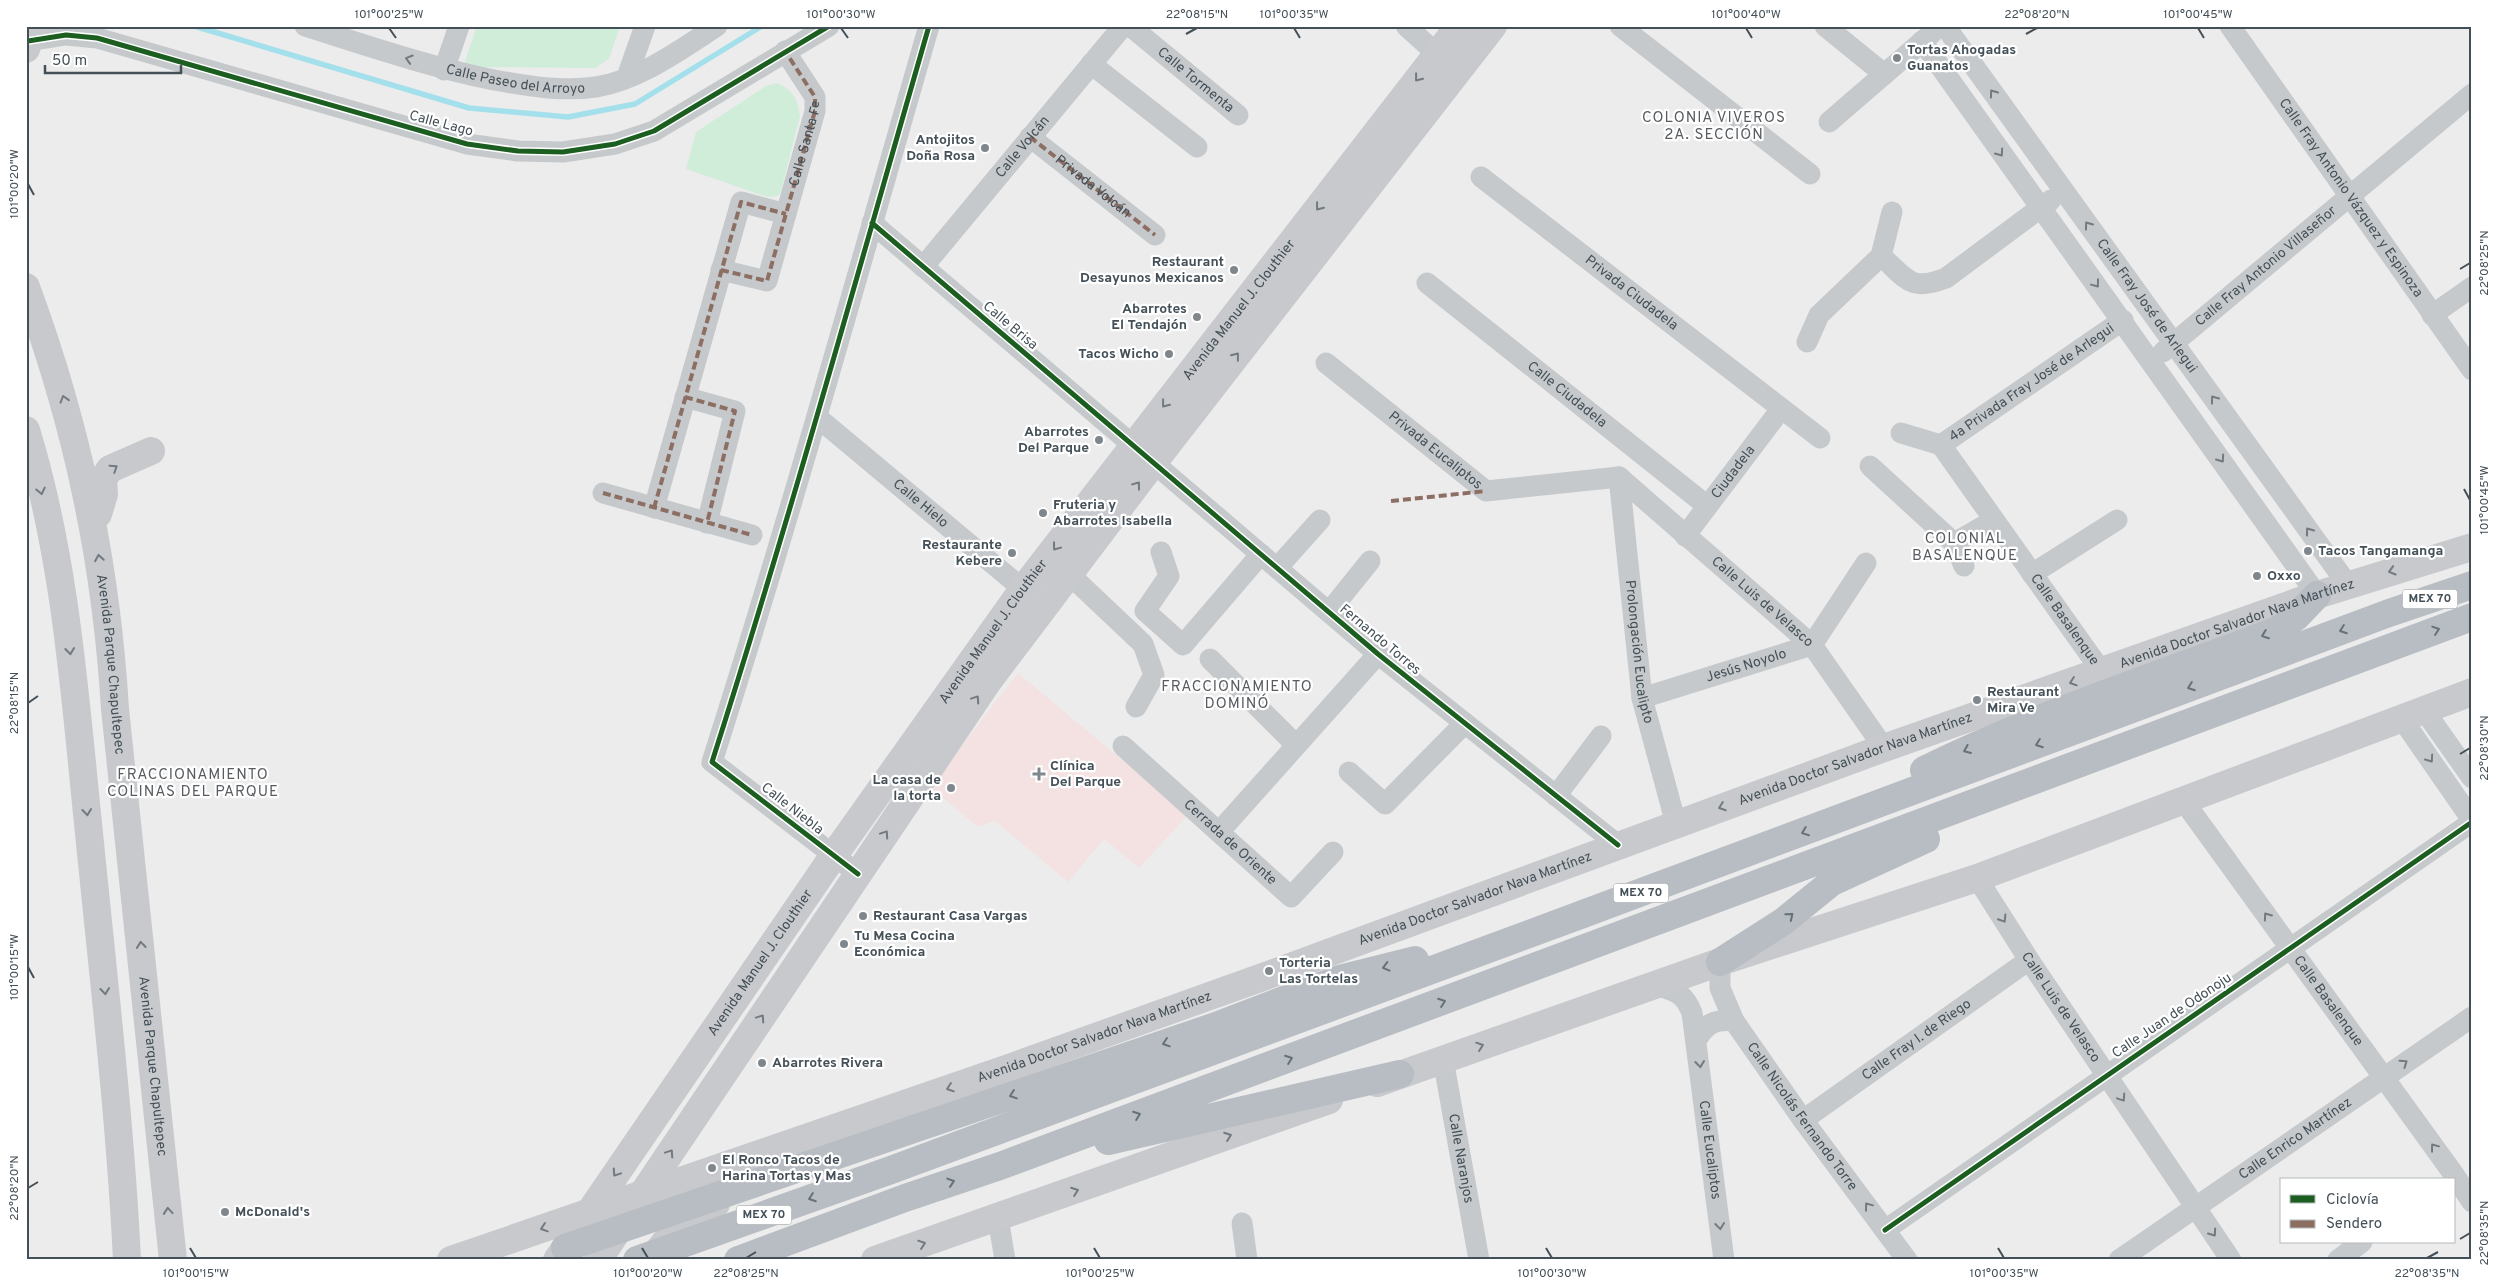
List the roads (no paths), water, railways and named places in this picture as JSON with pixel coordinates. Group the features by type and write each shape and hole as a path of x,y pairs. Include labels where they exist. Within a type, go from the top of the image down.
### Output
{"highway":[{"name":"MEX 70","path":"637,1260 891,1170 1569,920 2389,614 2472,585"},
{"path":"1829,822 1892,786 1962,752 2278,630 2296,617 2317,595"},
{"name":"MEX 70","path":"738,1260 905,1198 1000,1166 2046,776 2399,642 2472,617"},
{"path":"1720,962 1784,921 1832,882 1957,825 2046,776"},
{"path":"561,1254 617,1230 1213,1027 1339,980 1569,920"},
{"path":"1000,1166 1400,1074"}],"main road":[{"name":"Avenida Manuel J. Clouthier","path":"598,1260 989,680 1069,574 1144,454 1459,26"},
{"name":"Avenida Manuel J. Clouthier","path":"561,1254 834,855 1024,589 1144,454 1493,26"},
{"name":"Avenida Parque Chapultepec","path":"26,287 50,350 73,430 94,528 111,635 116,709 173,1260"},
{"path":"26,430 55,553 68,634 117,1117 127,1260"},
{"path":"94,528 104,494 103,479 110,468 152,451"},
{"name":"Avenida Doctor Salvador Nava Martínez","path":"451,1260 1009,1068 1260,978 1884,748 2317,595 2472,547"},
{"path":"876,1260 1720,962 1977,878 2472,692"},
{"path":"1213,1027 1260,978"},
{"path":"1009,1068 1059,1079"},
{"path":"117,1117 139,1100 148,1088 154,1070"},
{"path":"652,1260 666,1238 692,1215 755,1184"}],"street":[{"name":"Calle Paseo del Arroyo","path":"305,26 444,70 545,90 596,87 627,77 675,53 717,26"},
{"path":"444,70 459,26"},
{"path":"627,77 645,26"},
{"name":"Calle Lago","path":"30,39 66,36 97,38 467,144 518,152 554,152 615,144 654,131 692,110 785,51 829,26"},
{"path":"817,417 929,26"},
{"name":"Calle Volcán","path":"923,267 1123,26"},
{"name":"Calle Tormenta","path":"1130,26 1238,115"},
{"path":"1406,26 1437,54"},
{"path":"1620,26 1810,174"},
{"path":"1825,26 1884,74"},
{"path":"1829,122 1940,26"},
{"name":"Calle Fray José de Arlegui","path":"1946,26 2348,585"},
{"name":"Calle Fray Antonio Vázquez y Espinoza","path":"2230,26 2472,370"},
{"name":"Calle Fray José de Arlegui","path":"1922,41 2039,208 2123,320 2317,595"},
{"name":"Calle Santa Fe","path":"721,270 767,281 816,111 815,97 785,51"},
{"path":"1091,64 1197,147"},
{"name":"Calle Fray Antonio Villaseñor","path":"2152,362 2472,94"},
{"name":"Privada Volcán","path":"1030,137 1155,236"},
{"name":"Privada Ciudadela","path":"1481,176 1820,438"},
{"path":"1881,256 1912,283 1928,285 1946,278 2064,191"},
{"path":"654,508 741,202 786,214"},
{"path":"1807,342 1819,315 1881,256 1892,212"},
{"name":"Calle Brisa","path":"872,222 1144,454"},
{"name":"Calle Ciudadela","path":"1427,284 1706,505"},
{"path":"2432,315 2472,287"},
{"name":"4a Privada Fray José de Arlegui","path":"1941,445 2123,320"},
{"name":"Privada Eucaliptos","path":"1326,363 1486,491 1619,477"},
{"path":"685,397 735,410 707,523"},
{"name":"Ciudadela","path":"1685,536 1706,505 1781,409"},
{"name":"Calle Hielo","path":"817,417 1024,589"},
{"name":"Calle Niebla","path":"817,417 758,617 712,762 858,874"},
{"path":"1902,433 1941,445"},
{"name":"Calle Basalenque","path":"1941,445 2102,672"},
{"name":"Fernando Torres","path":"1144,454 1378,654 1618,845"},
{"path":"1870,466 1954,543 1964,566"},
{"name":"Calle Luis de Velasco","path":"1619,477 1812,645 1884,748"},
{"name":"Prolongación Eucalipto","path":"1619,477 1642,698 1676,824"},
{"path":"603,493 752,535"},
{"path":"1161,552 1168,576 1146,611 1183,645 1269,561 1320,520"},
{"path":"1954,543 1994,520"},
{"path":"2032,574 2117,520"},
{"path":"1329,612 1370,560"},
{"path":"1812,645 1866,563"},
{"path":"1069,574 1143,644 1154,675 1136,707"},
{"name":"Jesús Noyolo","path":"1642,698 1812,645"},
{"path":"1219,832 1378,654"},
{"path":"1210,659 1296,745"},
{"path":"2413,714 2472,778"},
{"path":"2413,714 2472,821"},
{"path":"1349,772 1384,804 1465,723"},
{"path":"1556,796 1600,736"},
{"name":"Cerrada de Oriente","path":"1123,746 1291,897 1333,852"},
{"name":"Calle Basalenque","path":"2183,800 2384,1078 2459,1173 2472,1202"},
{"name":"Calle Juan de Odonoju","path":"1885,1230 2106,1074 2291,949 2472,821"},
{"name":"Calle Luis de Velasco","path":"1977,878 2029,960 2231,1260"},
{"name":"Calle Fray I. de Riego","path":"1803,1120 2029,960"},
{"name":"Calle Nicolás Fernando Torre","path":"1720,962 1720,988 1734,1021 1803,1120 1907,1260"},
{"name":"Calle Eucaliptos","path":"1656,985 1681,994 1688,1001 1692,1012 1697,1039 1724,1260"},
{"name":"Calle Enrico Martínez","path":"2119,1260 2472,1017"},
{"path":"1697,1039 1704,1027 1712,1021 1720,1019 1734,1021"},
{"name":"Calle Naranjos","path":"1443,1059 1479,1260"},
{"path":"998,1218 1004,1260"},
{"path":"1242,1223 1247,1260"},
{"path":"2338,1260 2359,1244"}],"waterway":[{"path":"194,26 469,108 568,117 635,104 762,26"}],"place":[{"name":"Tortas Ahogadas Guanatos","path":"1897,58"},
{"name":"Antojitos Doña Rosa","path":"985,148"},
{"name":"Restaurant Desayunos Mexicanos","path":"1234,270"},
{"name":"Abarrotes El Tendajón","path":"1197,317"},
{"name":"Tacos Wicho","path":"1169,354"},
{"name":"Abarrotes Del Parque","path":"1099,440"},
{"name":"Fruteria y Abarrotes Isabella","path":"1043,513"},
{"name":"Tacos Tangamanga","path":"2308,551"},
{"name":"Restaurante Kebere","path":"1012,553"},
{"name":"Oxxo","path":"2257,576"},
{"name":"Restaurant Mira Ve","path":"1977,700"},
{"name":"Clínica Del Parque","path":"1039,774"},
{"name":"La casa de la torta","path":"951,788"},
{"name":"Restaurant Casa Vargas","path":"863,916"},
{"name":"Tu Mesa Cocina Económica","path":"844,944"},
{"name":"Torteria Las Tortelas","path":"1269,971"},
{"name":"Abarrotes Rivera","path":"762,1063"},
{"name":"El Ronco Tacos de Harina Tortas y Mas","path":"712,1168"},
{"name":"McDonald's","path":"225,1212"}],"district":[{"name":"COLONIA VIVEROS 2A. SECCIÓN","path":"1714,126"},
{"name":"COLONIAL BASALENQUE","path":"1965,548"},
{"name":"FRACCIONAMIENTO DOMINÓ","path":"1237,696"},
{"name":"FRACCIONAMIENTO COLINAS DEL PARQUE","path":"193,784"}]}
